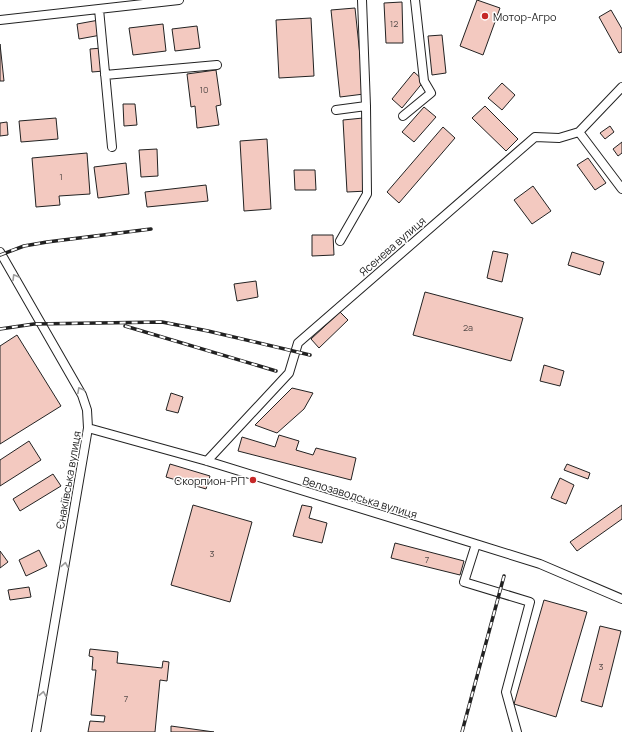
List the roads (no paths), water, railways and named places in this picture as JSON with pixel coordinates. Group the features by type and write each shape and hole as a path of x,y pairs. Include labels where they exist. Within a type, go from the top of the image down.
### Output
{"street":[{"path":"0,20 179,0"},
{"path":"340,241 368,194 362,0"},
{"path":"403,116 431,93 424,81 415,0"},
{"path":"99,9 112,147"},
{"path":"105,74 216,66"},
{"name":"Ясенева вулиця","path":"207,461 289,373 298,343 535,137 559,138 578,132 622,87"},
{"path":"336,110 366,106"},
{"path":"578,132 622,189"},
{"name":"Єнакіївська вулиця","path":"0,252 82,395 87,410 88,428 36,732"},
{"name":"Велозаводська вулиця","path":"88,428 207,461 540,564 622,599"},
{"path":"476,544 464,582 530,602 506,692 517,732"}],"railway":[{"path":"0,255 24,246 47,242 151,229"},
{"path":"0,329 34,324 162,322 208,331 310,355"},
{"path":"125,326 276,371"},
{"path":"462,732 504,576"}],"place":[{"name":"Мотор-Агро","path":"485,16"},
{"name":"Скорпион-РП","path":"253,480"}]}
